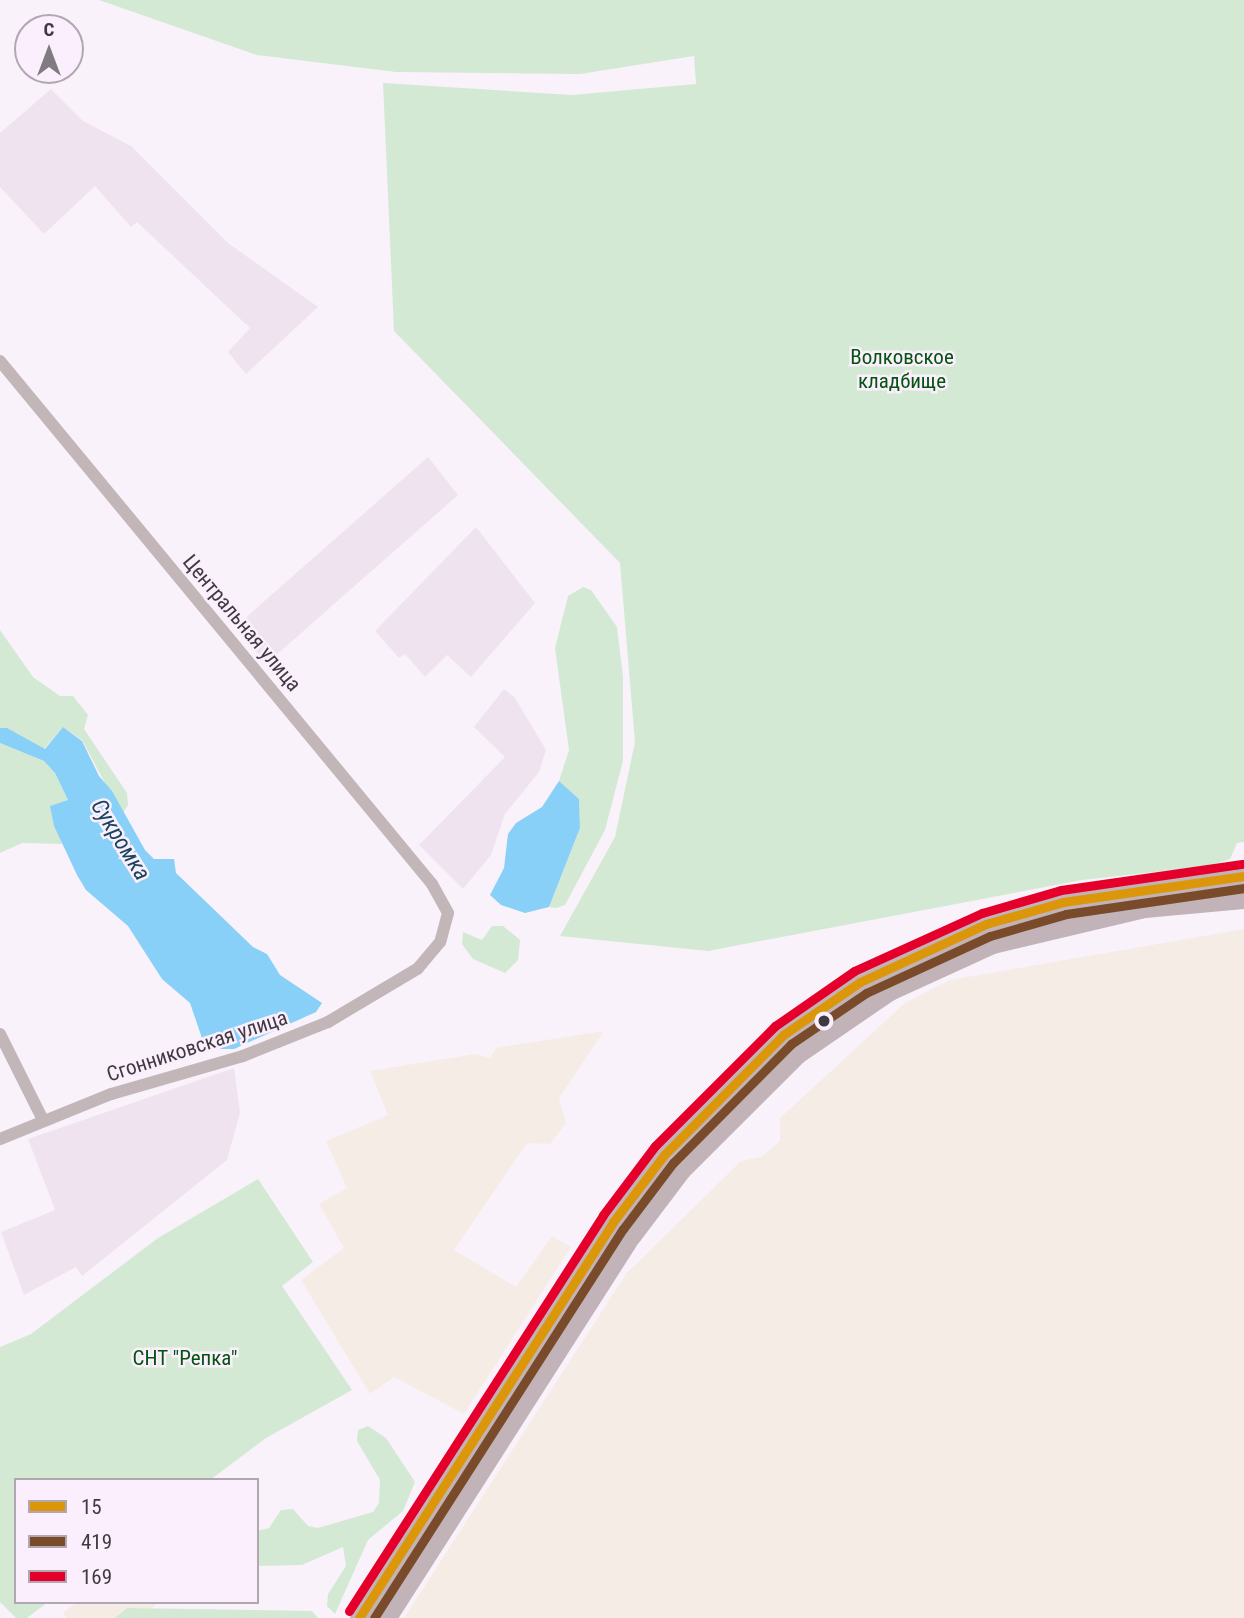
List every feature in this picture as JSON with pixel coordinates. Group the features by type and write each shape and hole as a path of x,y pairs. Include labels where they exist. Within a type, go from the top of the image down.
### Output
{"main road":[{"path":"359,1618 613,1222 664,1155 783,1035 860,982 986,924 1063,902 1244,876"},
{"path":"388,1618 632,1237 682,1171 798,1055 890,992 993,945 1144,909 1244,900"}],"street":[{"name":"Центральная улица","path":"0,361 432,884 448,913"},
{"name":"Сгонниковская улица","path":"0,1139 122,1090 243,1056 363,1004 417,969 440,942 448,913"},
{"path":"0,1034 43,1120"}],"shaded area":[{"path":"51,89 83,121 131,146 228,243 318,307 246,374 228,352 250,328 137,222 131,227 95,186 44,234 0,187 0,133"},
{"path":"428,457 458,495 266,664 235,627"},
{"path":"476,527 535,603 471,677 447,655 425,677 405,654 399,658 375,631"},
{"path":"504,689 515,698 546,750 539,772 505,814 491,855 463,889 419,845 505,757 474,727"},
{"path":"1244,929 1244,1618 404,1618 626,1274 741,1161 761,1157 780,1141 780,1118 905,1003 950,980"},
{"path":"604,1031 559,1098 566,1123 550,1144 527,1143 454,1250 516,1287 552,1236 571,1247 464,1414 394,1377 370,1394 301,1280 344,1248 319,1204 347,1188 326,1141 388,1115 370,1071 475,1054 490,1058 496,1048"},
{"path":"234,1068 240,1113 227,1160 82,1276 76,1267 24,1295 1,1232 55,1210 28,1139"},
{"path":"74,1604 156,1604 152,1608 127,1608 115,1618 66,1618 63,1613"}],"green space":[{"name":"Волковское кладбище","path":"99,0 1244,0 1244,842 1237,843 1230,859 1209,866 1082,880 708,951 560,936 615,837 635,742 620,563 394,331 383,83 572,95 696,84 694,56 580,74 396,72 257,55"},
{"path":"583,587 591,590 617,627 623,677 623,761 605,830 565,905 556,908 549,907 580,828 579,799 559,781 569,750 555,648 568,596"},
{"path":"0,630 33,677 60,696 73,696 88,715 84,729 127,793 128,805 122,815 82,740 63,727 44,749 0,728"},
{"path":"0,743 44,761 55,773 68,800 62,844 22,843 0,853"},
{"path":"492,926 503,926 520,940 518,960 505,973 473,959 462,944 463,932 482,940"},
{"name":"СНТ \"Репка\"","path":"258,1179 313,1262 282,1286 352,1390 266,1438 213,1478 14,1478 14,1604 45,1604 27,1618 16,1618 0,1602 0,1347 31,1334 158,1238"},
{"path":"368,1426 386,1438 415,1482 403,1511 368,1540 335,1614 327,1606 328,1594 346,1566 343,1547 302,1565 259,1566 259,1530 269,1528 281,1510 293,1509 308,1526 318,1528 373,1512 379,1503 380,1480 357,1441 358,1430"},
{"path":"127,1608 312,1611 318,1618 115,1618"}],"water":[{"name":"Сукромка","path":"63,727 82,741 99,776 112,791 145,850 154,859 174,859 176,873 253,947 267,954 280,975 322,1003 316,1012 234,1049 219,1049 202,1038 190,1003 162,979 128,926 86,890 77,875 54,826 50,806 68,800 55,773 44,761 0,743 0,728 7,728 45,749"},
{"path":"559,781 579,799 580,828 549,907 525,913 501,905 490,895 504,868 508,834 516,823 542,807"}],"transit line":[{"name":"169","path":"349,1611 603,1215 655,1146 775,1026 854,971 982,913 1061,890 1242,864"},
{"name":"15","path":"359,1618 613,1222 664,1155 783,1035 860,982 986,924 1063,902 1244,876"},
{"name":"419","path":"374,1618 623,1229 673,1163 791,1044 866,993 990,936 1066,914 1244,888"}]}
